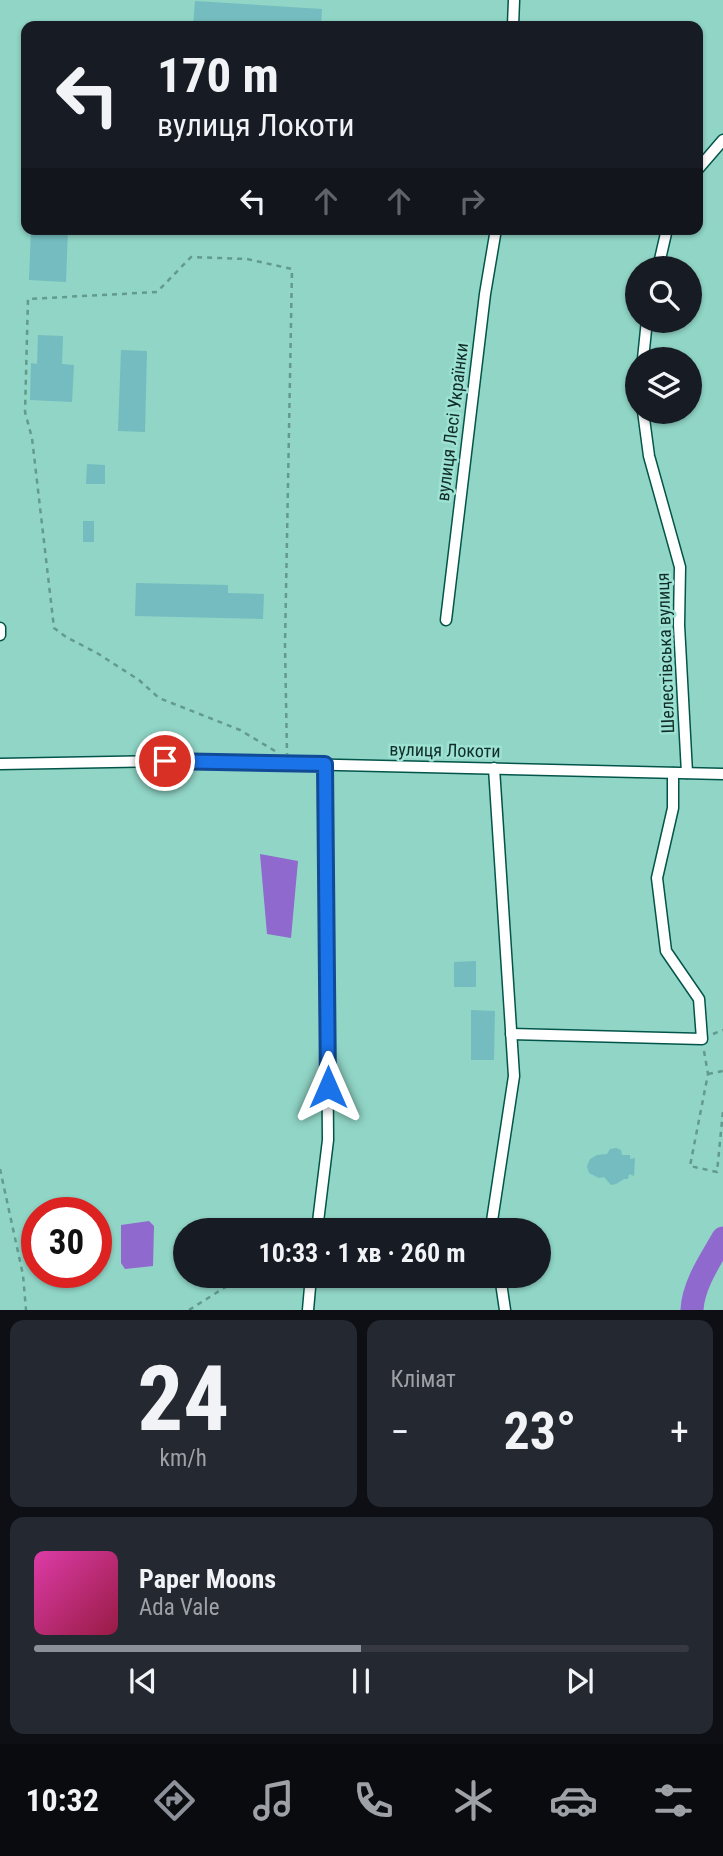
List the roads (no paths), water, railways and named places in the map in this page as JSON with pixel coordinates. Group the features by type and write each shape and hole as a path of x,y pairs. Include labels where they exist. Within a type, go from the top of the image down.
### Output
{"street":[{"path":"513,21 514,0"},
{"path":"703,163 723,140"},
{"name":"вулиця Лесі Українки","path":"446,620 485,294 495,235"},
{"path":"661,256 666,235"},
{"name":"Шелестівська вулиця","path":"645,424 649,456 680,567 679,625 687,773"},
{"path":"0,628 0,635"},
{"name":"вулиця Локоти","path":"0,764 287,761 723,774"},
{"path":"318,1218 328,1140 325,764"},
{"path":"492,1218 514,1076 494,768"},
{"path":"511,1034 702,1039 699,999 666,951 657,878 673,808 673,773"},
{"path":"308,1310 310,1288"},
{"path":"502,1288 505,1310"}],"waterway":[{"path":"692,1310 699,1282 723,1238"}]}
